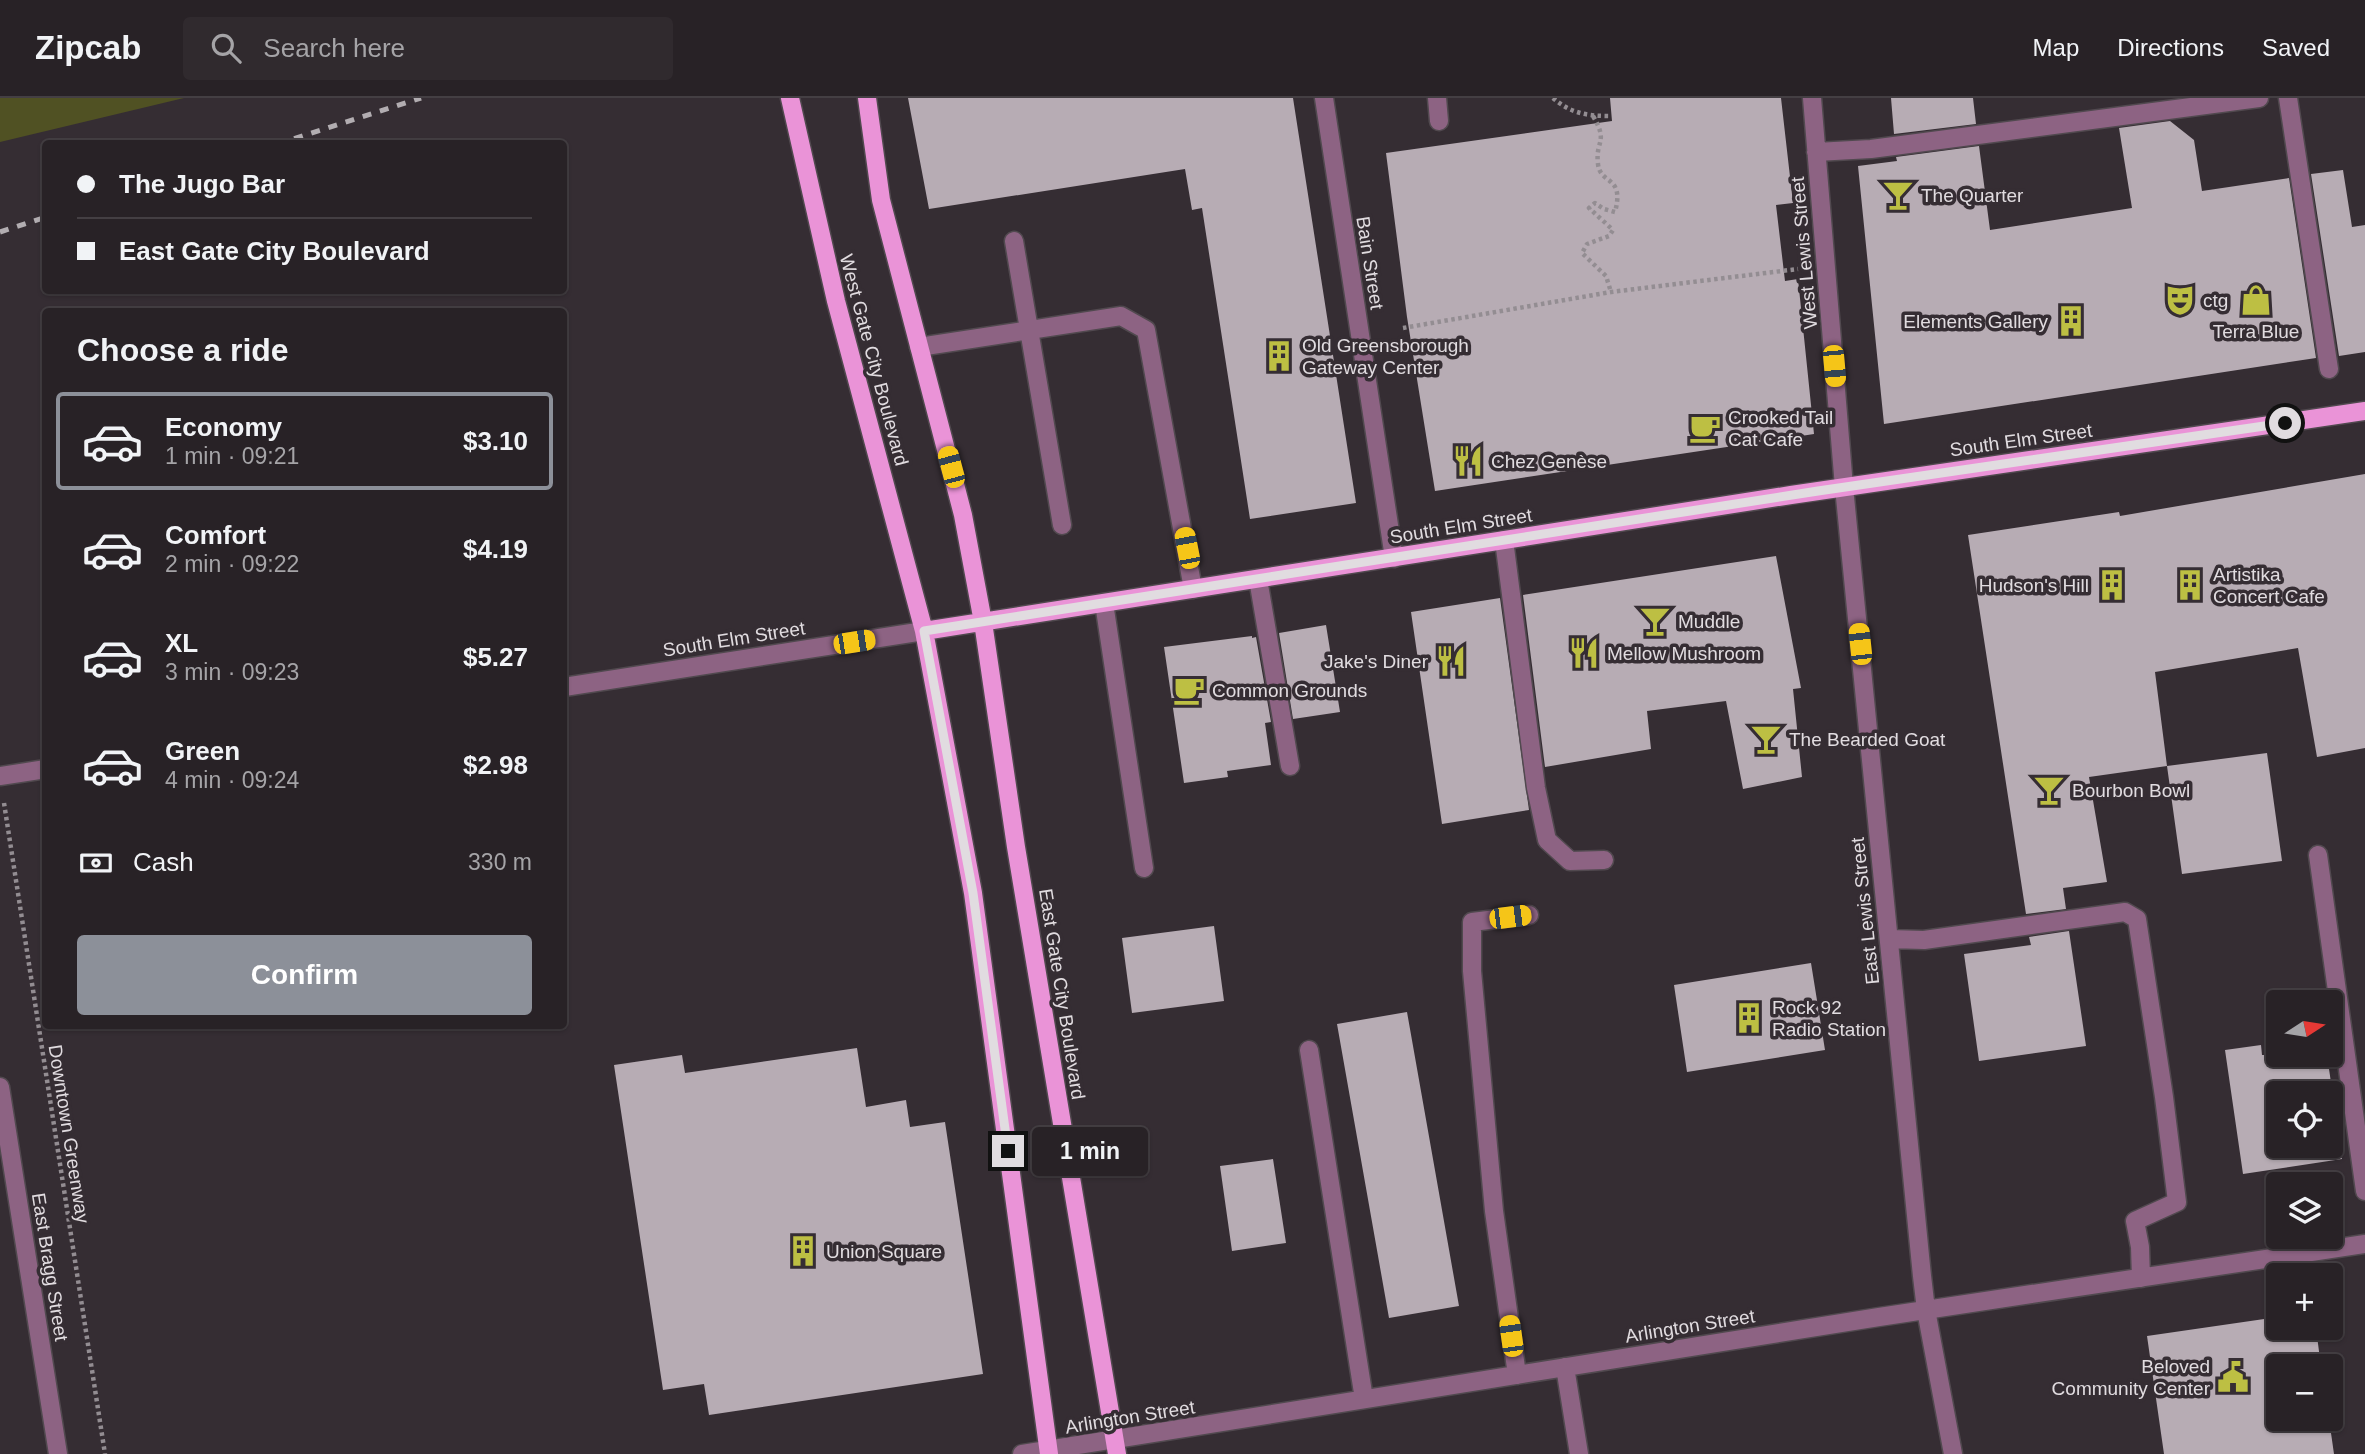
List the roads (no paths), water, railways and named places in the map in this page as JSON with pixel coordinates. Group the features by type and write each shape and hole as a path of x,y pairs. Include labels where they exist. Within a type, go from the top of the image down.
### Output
{"main road":[{"name":"West Gate City Boulevard","path":"790,98 836,300 924,631"},
{"path":"867,98 881,200 963,514 983,622"},
{"name":"South Elm Street","path":"924,631 1844,487 2365,411"},
{"name":"East Gate City Boulevard","path":"983,622 1016,847 1116,1447"},
{"path":"924,631 973,893 1049,1452"}],"street":[{"name":"Bain Street","path":"1324,98 1394,558"},
{"path":"1437,98 1440,121"},
{"name":"West Lewis Street","path":"1812,98 1844,487"},
{"path":"1816,152 1871,149 2259,98"},
{"path":"2288,98 2329,369"},
{"path":"1014,241 1062,525"},
{"path":"919,347 1121,316 1146,330 1193,589"},
{"name":"East Lewis Street","path":"1844,487 1926,1310 1953,1454"},
{"path":"1504,540 1534,775 1547,840 1570,861 1604,860"},
{"path":"1258,579 1290,765"},
{"path":"1104,603 1144,868"},
{"name":"South Elm Street","path":"567,687 924,631"},
{"path":"1,783 42,770"},
{"path":"2318,855 2365,1191"},
{"path":"1889,939 1924,940 2125,912 2137,919 2177,1202 2135,1221 2140,1247 2141,1278"},
{"path":"1517,1375 1494,1210 1472,971 1472,922 1529,915"},
{"path":"1309,1050 1364,1399"},
{"name":"East Bragg Street","path":"0,1087 58,1454"},
{"name":"Arlington Street","path":"1022,1454 1116,1447 1364,1399 2365,1244"},
{"path":"1565,1367 1579,1454"}],"railway":[{"path":"290,140 421,98"},
{"path":"0,232 42,218"}],"place":[{"name":"The Quarter","path":"1898,195"},
{"name":"ctg","path":"2180,300"},
{"name":"Terra Blue","path":"2256,300"},
{"name":"Elements Gallery","path":"2071,321"},
{"name":"Old Greensborough Gateway Center","path":"1279,356"},
{"name":"Crooked Tail Cat Cafe","path":"1705,428"},
{"name":"Chez Genèse","path":"1468,461"},
{"name":"Hudson's Hill","path":"2112,585"},
{"name":"Artistika Concert Cafe","path":"2190,585"},
{"name":"Muddle","path":"1655,621"},
{"name":"Mellow Mushroom","path":"1584,653"},
{"name":"Jake's Diner","path":"1451,661"},
{"name":"Common Grounds","path":"1189,690"},
{"name":"The Bearded Goat","path":"1766,739"},
{"name":"Bourbon Bowl","path":"2049,790"},
{"name":"Rock 92 Radio Station","path":"1749,1018"},
{"name":"Union Square","path":"803,1251"},
{"name":"Beloved Community Center","path":"2233,1377"}]}
